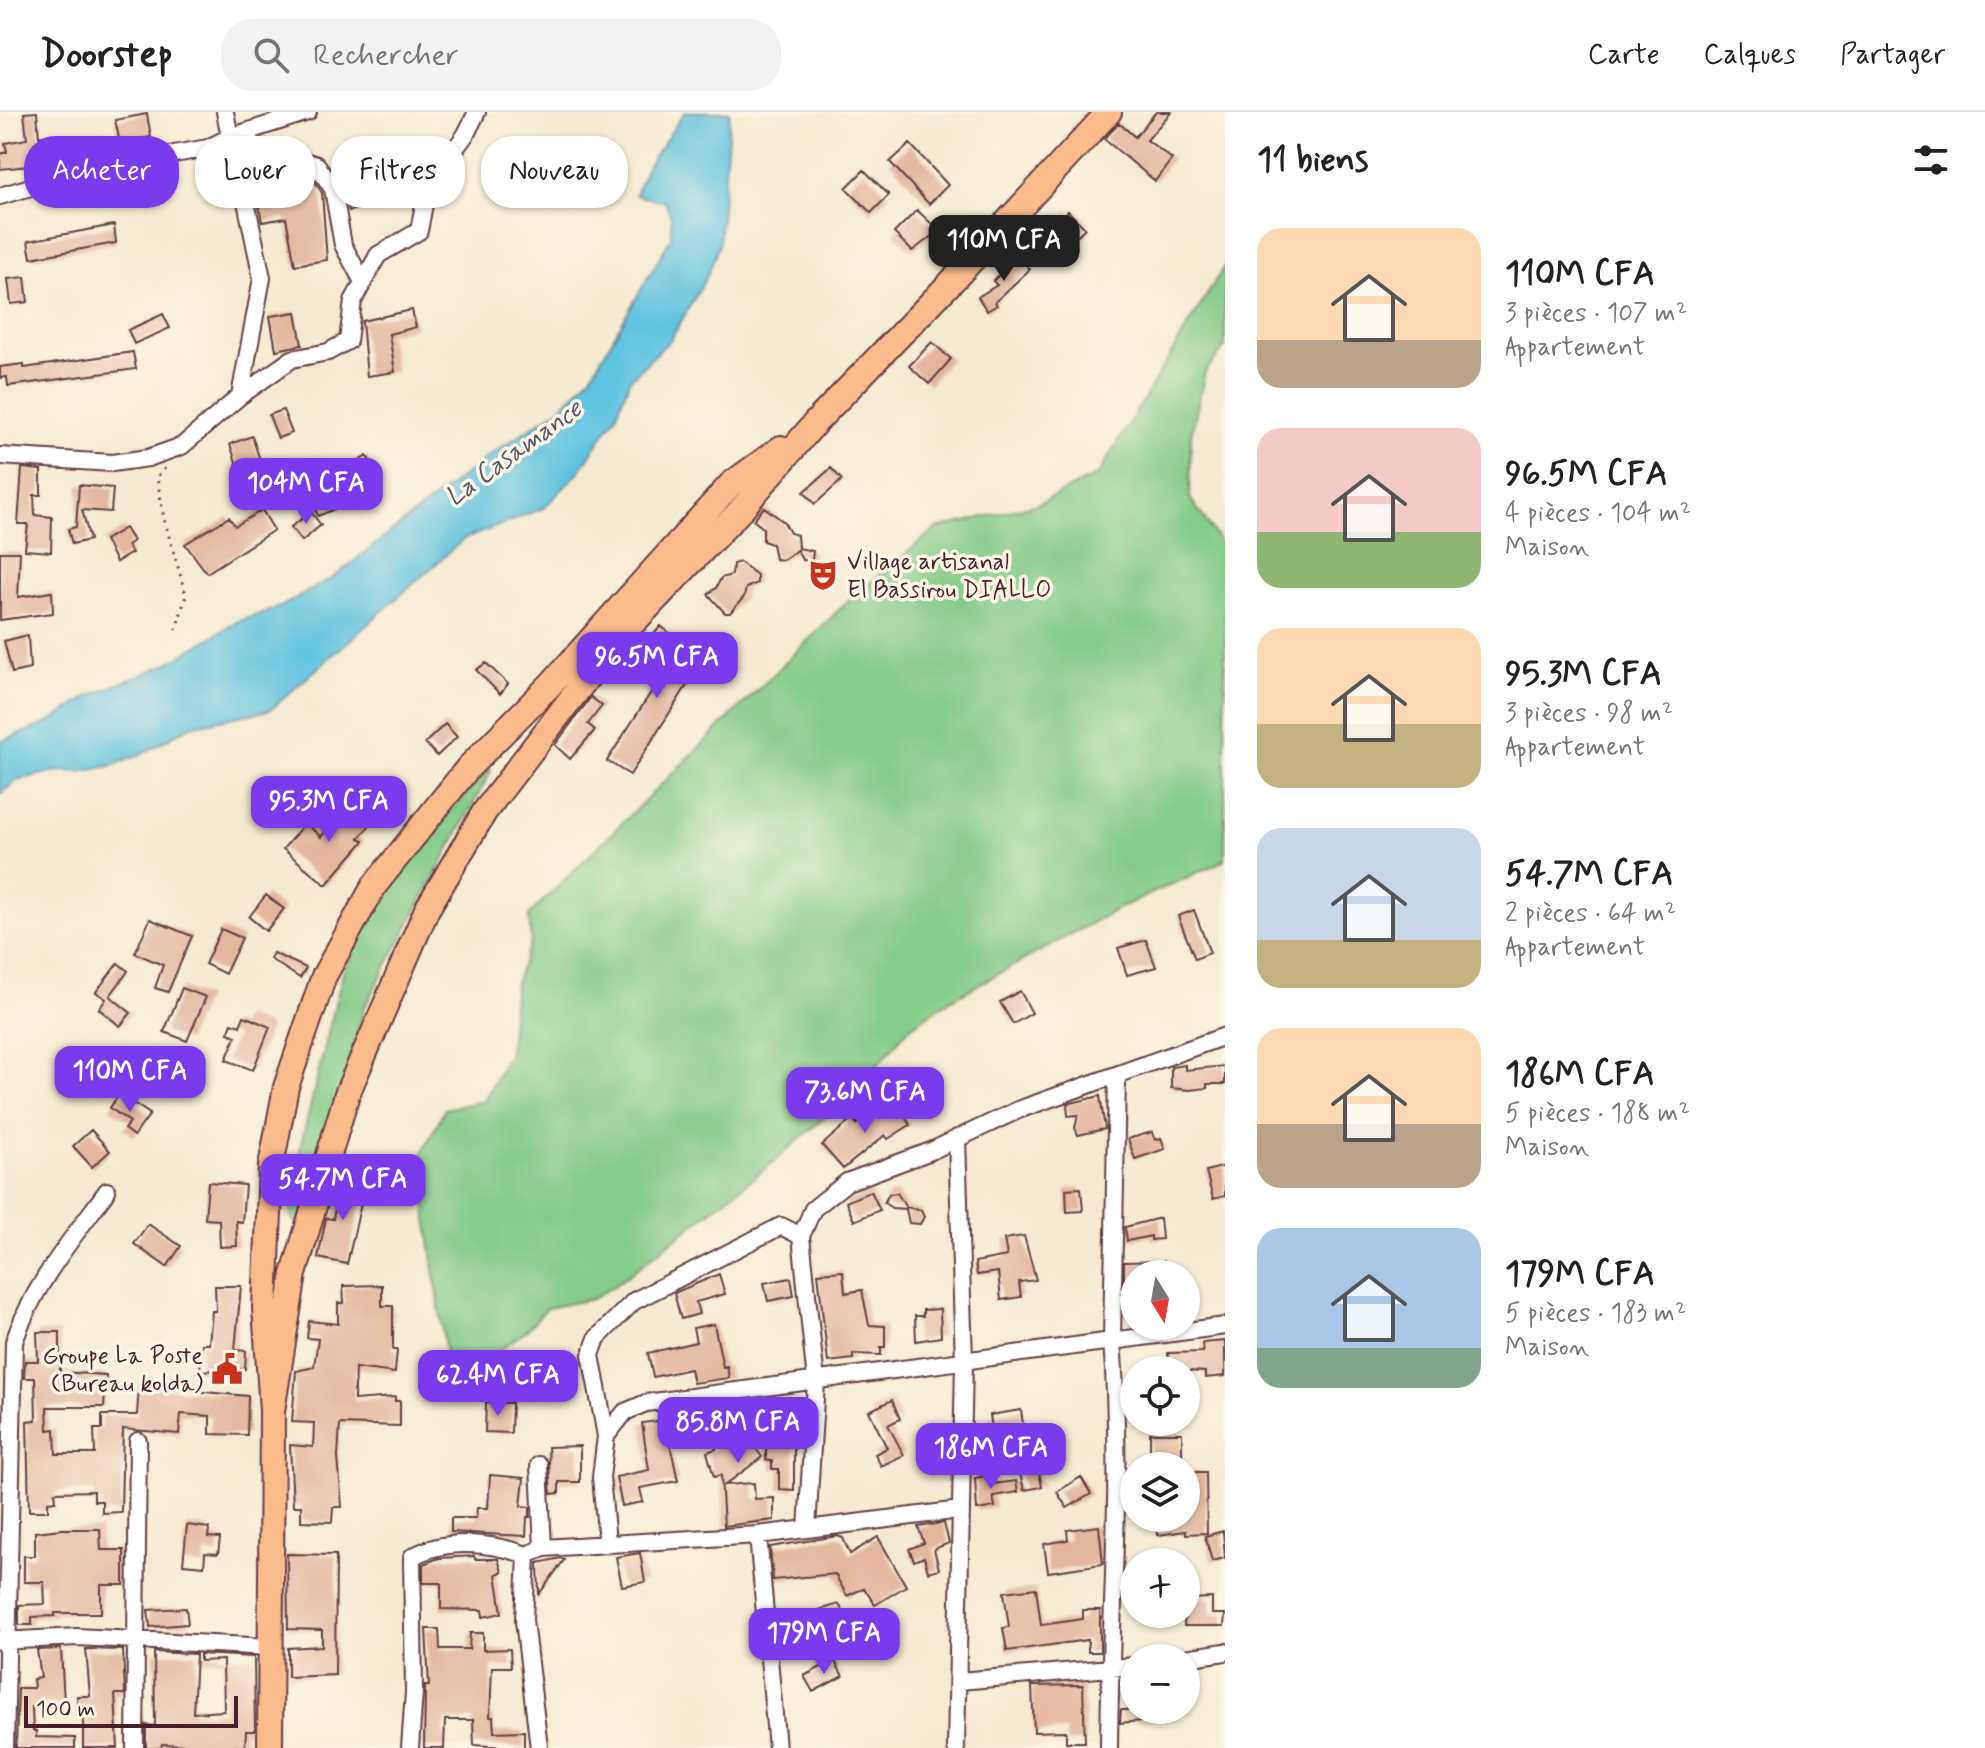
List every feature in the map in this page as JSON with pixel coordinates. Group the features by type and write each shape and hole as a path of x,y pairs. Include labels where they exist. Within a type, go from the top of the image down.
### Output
{"main road":[{"path":"272,1411 294,1274 324,1162 347,1094 427,909 485,811 613,644 738,513 815,423 1109,112"},
{"path":"270,1748 272,1411 265,1308 271,1166 286,1087 324,976 374,886 468,768 652,575 731,484 815,423"}],"street":[{"path":"225,112 230,136"},
{"path":"233,136 308,112"},
{"path":"0,456 31,455 112,463 148,458 182,446 240,396 292,359 328,352 348,341 353,301 378,255 419,231 427,188 466,134 477,112"},
{"path":"0,196 95,168 195,150"},
{"path":"315,164 333,189 343,245 363,282"},
{"path":"240,396 262,278 247,208"},
{"path":"807,1529 816,1382 801,1236 813,1209 847,1182 1018,1110 1225,1036"},
{"path":"1109,1748 1119,1471 1112,1341 1117,1076"},
{"path":"956,1748 964,1362 957,1138"},
{"path":"5,1748 4,1641 14,1342 24,1312 40,1284 107,1191"},
{"path":"607,1542 601,1477 606,1436 591,1355 597,1338 634,1301 781,1226 801,1236"},
{"path":"606,1436 625,1412 646,1403 1225,1326"},
{"path":"135,1748 139,1639 138,1441"},
{"path":"539,1465 535,1551 524,1620 539,1748"},
{"path":"410,1748 414,1692 412,1557 427,1548 499,1546 535,1551 607,1542 758,1535 961,1510"},
{"path":"758,1535 777,1748"},
{"path":"4,1641 77,1637 271,1647"},
{"path":"1200,1656 1225,1652"},
{"path":"959,1681 1120,1668"}],"path":[{"path":"175,634 186,595 164,519 157,477 182,446"}],"green space":[{"path":"1225,265 1225,347 1205,372 1191,435 1190,498 1225,549 1225,860 1117,909 950,1000 909,1028 857,1089 771,1164 617,1284 592,1299 547,1308 525,1332 492,1355 447,1363 419,1159 445,1109 484,1101 509,1053 515,983 531,942 529,915 849,600 936,529 1038,504 1098,475"},
{"path":"489,768 491,771 364,1008 300,1228 291,1216 293,1178 343,972 388,884"}],"water":[{"name":"La Casamance","path":"685,112 730,112 719,244 708,274 671,339 630,379 616,416 578,473 544,508 464,539 270,710 190,726 144,753 114,765 81,772 56,771 17,780 0,794 0,742 48,723 90,696 167,664 237,622 280,607 334,577 491,454 561,408 591,376 671,238 671,216 665,202 635,195 648,165"}],"building":[{"path":"37,112 39,136 27,136 24,113"},
{"path":"1156,112 1171,112 1147,140 1172,159 1155,181 1104,139 1119,123 1135,137"},
{"path":"147,114 151,136 118,136 115,120"},
{"path":"24,140 24,167 0,169 0,154 7,152 5,143"},
{"path":"910,144 948,185 929,204 890,162"},
{"path":"864,170 889,195 871,213 846,188"},
{"path":"315,182 322,193 327,260 295,265 286,218 262,222 259,208 315,208"},
{"path":"917,210 935,227 932,230 936,233 912,251 894,233"},
{"path":"1068,211 1085,228 1070,243 1053,226"},
{"path":"114,225 116,243 31,258 28,241"},
{"path":"1018,256 1030,269 995,302 997,305 987,311 978,297 997,285 993,281"},
{"path":"25,277 28,302 11,304 8,279"},
{"path":"412,310 416,327 389,334 395,372 367,376 362,321"},
{"path":"296,312 302,345 276,350 270,316"},
{"path":"163,314 170,328 134,344 128,330"},
{"path":"932,342 951,359 929,384 909,366"},
{"path":"133,352 136,369 8,386 7,377 0,378 0,367 24,364 24,368"},
{"path":"283,410 292,433 278,438 269,415"},
{"path":"252,436 261,463 239,471 230,444"},
{"path":"367,456 376,471 355,483 346,468"},
{"path":"323,463 331,479 325,482 335,509 318,516 300,475"},
{"path":"22,468 41,470 41,495 34,495 35,515 52,517 51,552 25,550 28,524 18,524"},
{"path":"831,468 842,480 815,504 804,492"},
{"path":"79,485 113,488 111,512 82,510 90,540 72,544 68,529 76,527"},
{"path":"764,507 784,522 790,533 797,535 798,548 813,551 812,561 802,560 797,550 783,560 775,559 772,544 763,541 763,528 753,520"},
{"path":"262,510 274,530 207,573 185,544 229,517 235,526"},
{"path":"311,512 321,525 302,541 291,527"},
{"path":"125,528 133,541 127,545 132,553 116,562 105,540"},
{"path":"0,552 20,552 18,597 52,592 53,613 0,620"},
{"path":"740,562 757,575 757,583 746,588 744,597 730,613 725,613 708,594 716,588 721,578 732,575 733,564"},
{"path":"661,626 682,644 705,657 630,775 607,761 671,661 648,641"},
{"path":"28,635 30,669 12,673 4,641"},
{"path":"486,663 508,684 500,694 476,670"},
{"path":"591,697 602,706 588,724 595,730 570,759 555,745"},
{"path":"445,724 457,737 437,756 425,743"},
{"path":"348,804 372,823 359,838 364,841 326,885 283,849 305,823 321,837"},
{"path":"266,895 284,909 266,931 249,917"},
{"path":"1194,910 1210,953 1195,959 1178,916"},
{"path":"150,919 192,936 168,992 155,988 163,965 135,953"},
{"path":"221,929 242,938 225,974 205,964"},
{"path":"1146,940 1156,967 1127,975 1118,948"},
{"path":"273,953 306,968 300,978 270,959"},
{"path":"118,963 128,971 110,996 131,1013 120,1026 99,1009 106,999 96,992"},
{"path":"182,988 206,997 187,1041 164,1032"},
{"path":"1020,991 1032,1013 1013,1024 1000,1002"},
{"path":"244,1016 270,1027 253,1070 226,1060 236,1036 228,1033 232,1023 240,1026"},
{"path":"1185,1065 1185,1070 1225,1066 1225,1084 1207,1084 1207,1088 1189,1090 1171,1088 1171,1067"},
{"path":"119,1094 150,1114 134,1136 124,1129 130,1122 110,1108"},
{"path":"1100,1096 1105,1129 1078,1135 1075,1128 1078,1115 1068,1116 1067,1104"},
{"path":"896,1103 910,1125 888,1139 885,1135 843,1169 822,1145 852,1119 857,1124"},
{"path":"91,1130 110,1151 92,1167 73,1146"},
{"path":"1152,1132 1155,1140 1161,1138 1165,1149 1135,1159 1128,1139"},
{"path":"1225,1166 1225,1196 1213,1199 1206,1171"},
{"path":"341,1177 366,1182 347,1264 318,1258 326,1218 333,1219"},
{"path":"208,1182 245,1185 242,1222 236,1221 237,1246 220,1247 219,1220 205,1219"},
{"path":"1081,1188 1083,1211 1067,1212 1066,1189"},
{"path":"871,1191 880,1210 854,1221 846,1202"},
{"path":"897,1193 906,1207 921,1210 924,1217 920,1224 909,1223 906,1209 892,1208 884,1203 889,1194"},
{"path":"1160,1218 1162,1239 1151,1240 1151,1236 1127,1241 1125,1227"},
{"path":"148,1224 181,1246 167,1267 134,1244"},
{"path":"1024,1236 1036,1280 1019,1282 1021,1297 1001,1300 998,1272 977,1275 975,1262 1007,1256 1004,1239"},
{"path":"843,1271 845,1293 862,1290 869,1325 885,1326 885,1347 881,1347 881,1355 853,1354 853,1359 828,1362 818,1273"},
{"path":"719,1274 725,1294 696,1302 699,1314 681,1319 674,1293"},
{"path":"791,1278 794,1296 768,1301 764,1283"},
{"path":"382,1285 382,1306 393,1306 393,1350 397,1350 395,1373 355,1368 354,1400 395,1397 395,1401 400,1401 400,1426 340,1424 338,1457 342,1507 333,1507 332,1522 301,1521 301,1506 293,1506 290,1445 313,1447 314,1423 292,1422 296,1371 314,1367 318,1339 307,1338 309,1321 338,1324 338,1303 344,1303 343,1286"},
{"path":"215,1286 241,1286 235,1350 246,1351 245,1369 200,1371 202,1344 209,1344 212,1311 216,1311"},
{"path":"940,1309 941,1337 916,1341 915,1316 923,1316 923,1310"},
{"path":"714,1324 723,1367 727,1366 729,1378 693,1383 690,1369 653,1377 648,1353 696,1342 693,1328"},
{"path":"37,1332 60,1332 60,1372 106,1375 104,1407 47,1407 48,1430 55,1429 56,1454 95,1454 94,1429 102,1429 102,1415 137,1415 139,1386 248,1396 247,1435 210,1434 210,1416 181,1414 179,1434 123,1429 121,1512 102,1513 102,1501 94,1501 94,1491 55,1492 56,1501 48,1502 48,1511 29,1511 27,1421 36,1420 35,1378 24,1378 25,1361 38,1361"},
{"path":"1225,1341 1225,1376 1205,1378 1205,1372 1200,1372 1200,1356 1168,1356 1168,1353 1203,1352 1202,1343"},
{"path":"765,1399 765,1420 735,1420 762,1457 725,1485 754,1483 755,1499 774,1498 774,1520 724,1526 721,1475 714,1477 707,1452 716,1449 710,1412 750,1406 750,1400"},
{"path":"892,1400 900,1419 888,1425 904,1455 881,1466 875,1454 887,1448 869,1411"},
{"path":"486,1402 512,1403 511,1433 485,1432"},
{"path":"1021,1410 1027,1453 1035,1451 1042,1487 1024,1490 1013,1444 995,1447 990,1415"},
{"path":"665,1420 678,1481 640,1488 643,1502 622,1506 616,1477 649,1470 642,1423"},
{"path":"1150,1436 1182,1436 1182,1452 1150,1452"},
{"path":"766,1440 794,1440 794,1490 779,1489 779,1469 772,1469 772,1461 766,1460"},
{"path":"580,1446 580,1482 559,1482 559,1493 551,1494 548,1447"},
{"path":"1200,1472 1206,1472 1207,1533 1186,1534 1200,1532"},
{"path":"490,1475 524,1478 521,1506 530,1507 526,1536 451,1532 451,1518 476,1518 477,1508 488,1508"},
{"path":"991,1475 993,1484 1016,1481 1018,1492 993,1496 995,1507 977,1510 975,1478"},
{"path":"1081,1477 1091,1494 1067,1508 1057,1492"},
{"path":"944,1523 949,1543 934,1549 939,1569 928,1572 924,1557 914,1561 909,1549 924,1543 918,1527"},
{"path":"187,1525 209,1528 208,1537 220,1538 218,1554 205,1553 204,1566 183,1564"},
{"path":"1099,1526 1103,1564 1048,1572 1044,1544 1068,1540 1067,1530"},
{"path":"100,1529 101,1550 124,1550 124,1585 101,1585 101,1613 55,1613 55,1616 32,1617 32,1625 19,1625 19,1605 45,1604 44,1582 24,1582 24,1556 35,1556 35,1532"},
{"path":"1223,1531 1225,1558 1212,1561 1205,1536"},
{"path":"837,1536 843,1538 850,1554 878,1537 906,1586 875,1605 864,1588 847,1596 835,1574 773,1580 770,1547"},
{"path":"640,1553 645,1582 622,1586 616,1557"},
{"path":"287,1554 336,1555 335,1675 288,1677 288,1648 322,1646 322,1630 288,1629"},
{"path":"474,1556 475,1559 498,1559 502,1572 496,1574 502,1613 483,1617 482,1610 441,1609 441,1583 423,1583 423,1564 439,1558"},
{"path":"564,1560 539,1594 538,1563"},
{"path":"1036,1588 1041,1625 1083,1619 1083,1610 1100,1610 1100,1652 1088,1652 1088,1640 1007,1651 1003,1628 1009,1627 1004,1592"},
{"path":"1200,1598 1212,1598 1212,1614 1225,1614 1224,1626 1200,1626"},
{"path":"839,1604 857,1638 843,1646 834,1630 783,1645 779,1631 822,1619 819,1610"},
{"path":"186,1608 188,1624 150,1627 148,1610"},
{"path":"426,1629 439,1629 440,1649 469,1649 470,1633 483,1633 483,1650 510,1649 511,1667 492,1667 490,1717 493,1717 494,1732 524,1731 524,1748 474,1745 473,1720 445,1720 444,1748 424,1748 425,1686 429,1686"},
{"path":"61,1649 64,1703 32,1707 33,1731 36,1731 36,1737 75,1738 75,1748 16,1748 18,1688 34,1688 33,1679 41,1678 37,1650"},
{"path":"86,1649 123,1650 125,1694 115,1694 118,1748 83,1748 83,1710 77,1710 77,1696 90,1696"},
{"path":"154,1652 196,1654 193,1713 224,1711 223,1660 200,1661 200,1654 254,1657 255,1731 246,1731 245,1747 162,1744 161,1748 146,1748 146,1725 155,1726"},
{"path":"834,1660 843,1676 813,1692 804,1676"},
{"path":"1083,1685 1085,1742 1066,1742 1066,1731 1034,1732 1032,1686"}],"place":[{"name":"Village artisanal El Bassirou DIALLO","path":"823,575"},
{"name":"Groupe La Poste (Bureau kolda)","path":"227,1369"}]}
